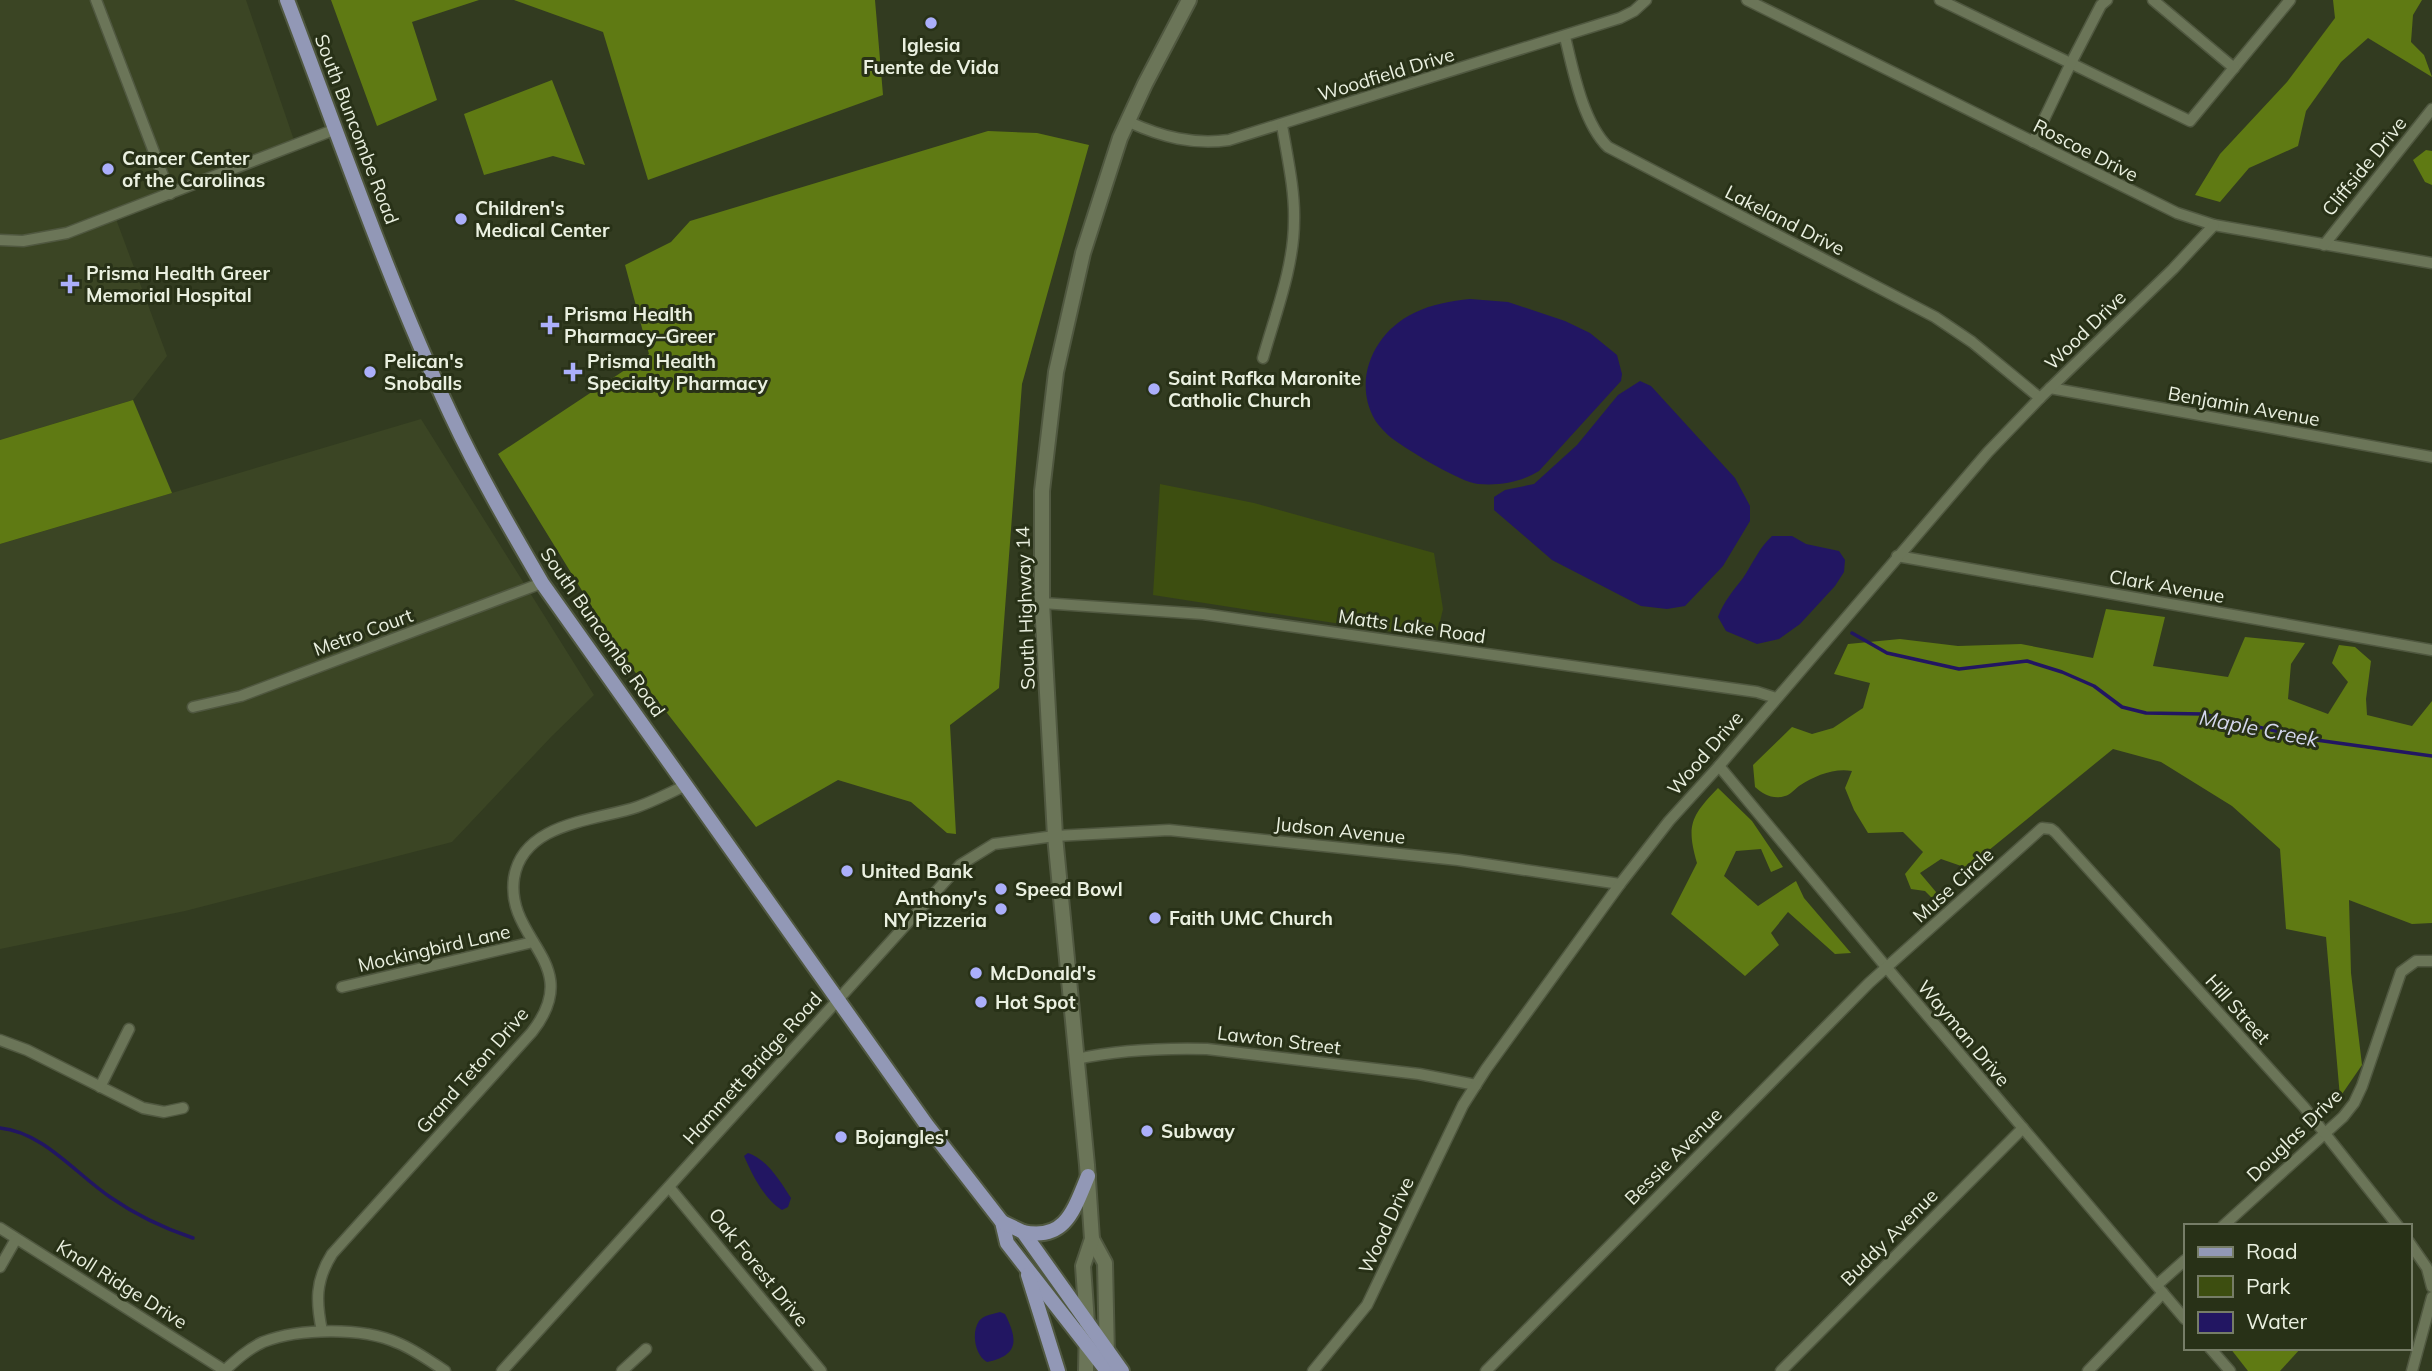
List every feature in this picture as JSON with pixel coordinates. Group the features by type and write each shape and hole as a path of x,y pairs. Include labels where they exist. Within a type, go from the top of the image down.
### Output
{"main road":[{"name":"South Buncombe Road","path":"288,0 401,300 448,409 499,510 542,583 926,1124 1002,1222 1007,1243 1107,1371"},
{"name":"South Highway 14","path":"1086,1371 1087,1323 1083,1266 1092,1239 1055,836 1042,603 1042,491 1056,372 1083,253 1120,138 1144,84 1189,0"},
{"path":"1023,1232 1043,1234 1062,1225 1072,1213 1088,1176"},
{"name":"South Buncombe Road","path":"1002,1222 1023,1232 1122,1371"},
{"name":"South Highway 14","path":"1092,1239 1105,1264 1107,1371"},
{"path":"1025,1266 1058,1371"}],"street":[{"path":"96,0 170,194"},
{"name":"Woodfield Drive","path":"1129,122 1168,137 1199,142 1229,140 1565,37 1620,18 1646,0"},
{"name":"Roscoe Drive","path":"1747,0 2152,202 2214,225 2432,264"},
{"path":"1940,0 2190,121 2290,0"},
{"path":"2033,142 2071,63 2106,0"},
{"path":"2153,0 2234,68"},
{"name":"Lakeland Drive","path":"1565,37 1590,120 1600,139 1608,146 1935,317 1972,342 2040,398"},
{"name":"Cliffside Drive","path":"2324,245 2432,110"},
{"path":"1263,358 1290,258 1293,237 1294,206 1282,125"},
{"path":"0,240 23,240 67,233 336,129"},
{"name":"Wood Drive","path":"1313,1371 1367,1305 1448,1133 1476,1085 1620,884 1669,821 1988,452 2214,225"},
{"name":"Benjamin Avenue","path":"2050,388 2432,457"},
{"name":"Clark Avenue","path":"1897,556 2432,650"},
{"name":"Metro Court","path":"193,707 241,696 542,583"},
{"name":"Matts Lake Road","path":"1042,603 1203,614 1757,692 1776,698"},
{"name":"Wayman Drive","path":"1719,766 1886,968 2184,1318"},
{"name":"Grand Teton Drive","path":"321,1331 317,1302 318,1283 332,1254 457,1117 542,1017 551,993 551,978 548,965 533,942 517,908 514,888 518,866 533,845 563,826 638,806 685,785"},
{"name":"Muse Circle","path":"1886,968 2042,828"},
{"name":"Hill Street","path":"2042,828 2055,832 2325,1133 2396,1224"},
{"name":"Judson Avenue","path":"1055,836 1141,831 1195,832 1458,860 1620,884"},
{"name":"Hammett Bridge Road","path":"502,1371 960,865 994,844 1055,836"},
{"name":"Mockingbird Lane","path":"342,987 533,942"},
{"name":"Douglas Drive","path":"2225,1224 2343,1117 2358,1097 2401,972 2416,961 2432,961"},
{"name":"Bessie Avenue","path":"1486,1371 1886,968"},
{"path":"100,1087 129,1029"},
{"path":"0,1041 27,1050 143,1108 164,1112 183,1108"},
{"name":"Lawton Street","path":"1077,1059 1093,1055 1207,1049 1419,1074 1476,1085"},
{"name":"Buddy Avenue","path":"1781,1371 2023,1128"},
{"name":"Oak Forest Drive","path":"669,1187 821,1371"},
{"name":"Knoll Ridge Drive","path":"0,1228 224,1371"},
{"path":"0,1267 16,1239"},
{"path":"2411,1245 2427,1268 2432,1287"},
{"path":"2088,1371 2184,1261"},
{"path":"2412,1371 2432,1297"},
{"path":"224,1371 243,1354 263,1343 321,1331 381,1337 410,1349 445,1371"},
{"path":"622,1371 646,1349"},
{"path":"2212,1350 2230,1371"}],"shaded area":[{"name":"Prisma Health Greer Memorial Hospital","path":"0,0 246,0 296,146 113,211 167,356 133,400 0,440"},
{"path":"421,419 594,695 452,842 185,911 0,949 0,544"}],"green space":[{"path":"331,0 479,0 412,22 437,100 377,126"},
{"path":"514,0 875,0 883,95 648,180 603,32"},
{"path":"2333,0 2422,0 2413,15 2411,42 2424,55 2432,77 2368,38 2341,62 2306,111 2298,146 2249,168 2220,202 2195,195 2220,154 2287,82 2335,18"},
{"path":"552,80 585,165 553,156 484,175 464,114"},
{"path":"988,131 1037,133 1089,145 1022,384 999,688 950,725 956,834 947,833 911,802 838,780 756,827 621,654 498,454 649,354 625,265 671,242 690,221"},
{"path":"2426,150 2432,151 2432,185 2425,182 2413,160"},
{"path":"133,400 172,493 0,544 0,440"},
{"path":"1160,484 1254,503 1434,553 1443,609 1438,630 1425,637 1153,595"},
{"path":"2106,609 2165,617 2153,666 2228,677 2245,637 2305,643 2291,664 2288,699 2328,714 2348,682 2332,663 2339,645 2355,647 2371,661 2366,699 2367,715 2412,726 2432,701 2432,923 2412,924 2349,900 2351,973 2362,1065 2340,1097 2326,937 2286,929 2280,849 2232,806 2161,762 2113,749 1967,868 1941,859 1920,873 1936,892 1935,901 1925,891 1911,889 1905,874 1923,852 1903,832 1868,833 1845,788 1852,771 1824,774 1781,797 1769,796 1755,787 1753,765 1792,727 1812,734 1833,728 1863,708 1870,683 1834,674 1848,644 1900,639 1958,646 2021,644 2093,658"},
{"path":"1718,788 1752,821 1783,867 1771,872 1761,849 1736,851 1724,876 1758,906 1796,881 1804,898 1851,953 1835,954 1788,912 1771,933 1779,945 1745,976 1671,914 1697,863 1692,839 1693,822 1702,806"},
{"path":"2232,1350 2299,1350 2280,1371 2248,1371"}],"water":[{"path":"1470,299 1508,302 1565,321 1590,333 1617,355 1622,374 1621,381 1539,471 1510,482 1478,484 1459,478 1435,465 1388,435 1375,420 1368,405 1366,389 1371,359 1388,332 1400,321 1421,310 1442,303"},
{"path":"1640,381 1651,386 1735,478 1750,506 1750,521 1723,566 1685,606 1667,609 1641,606 1552,560 1494,510 1494,497 1505,490 1534,484 1577,445 1618,395"},
{"path":"1772,536 1792,536 1806,544 1839,551 1845,560 1844,572 1835,586 1800,624 1779,639 1757,644 1726,631 1718,617 1729,596"},
{"path":"748,1153 762,1161 778,1178 791,1198 788,1207 782,1210 764,1193 744,1156"},
{"path":"1000,1312 1005,1314 1009,1323 1013,1345 1005,1355 987,1362 977,1349 975,1331 983,1317"}],"waterway":[{"name":"Maple Creek","path":"1852,633 1887,653 1959,669 2027,661 2094,686 2122,707 2146,713 2203,714 2309,739 2432,756"},
{"path":"0,1128 31,1137 120,1204 193,1238"}],"place":[{"name":"Iglesia Fuente de Vida","path":"931,23"},
{"name":"Cancer Center of the Carolinas","path":"108,169"},
{"name":"Children's Medical Center","path":"461,219"},
{"name":"Prisma Health Greer Memorial Hospital","path":"70,284"},
{"name":"Prisma Health Pharmacy–Greer","path":"550,325"},
{"name":"Pelican's Snoballs","path":"370,372"},
{"name":"Prisma Health Specialty Pharmacy","path":"573,372"},
{"name":"Saint Rafka Maronite Catholic Church","path":"1154,389"},
{"name":"United Bank","path":"847,871"},
{"name":"Speed Bowl","path":"1001,889"},
{"name":"Anthony's NY Pizzeria","path":"1001,909"},
{"name":"Faith UMC Church","path":"1155,918"},
{"name":"McDonald's","path":"976,973"},
{"name":"Hot Spot","path":"981,1002"},
{"name":"Subway","path":"1147,1131"},
{"name":"Bojangles'","path":"841,1137"}]}
